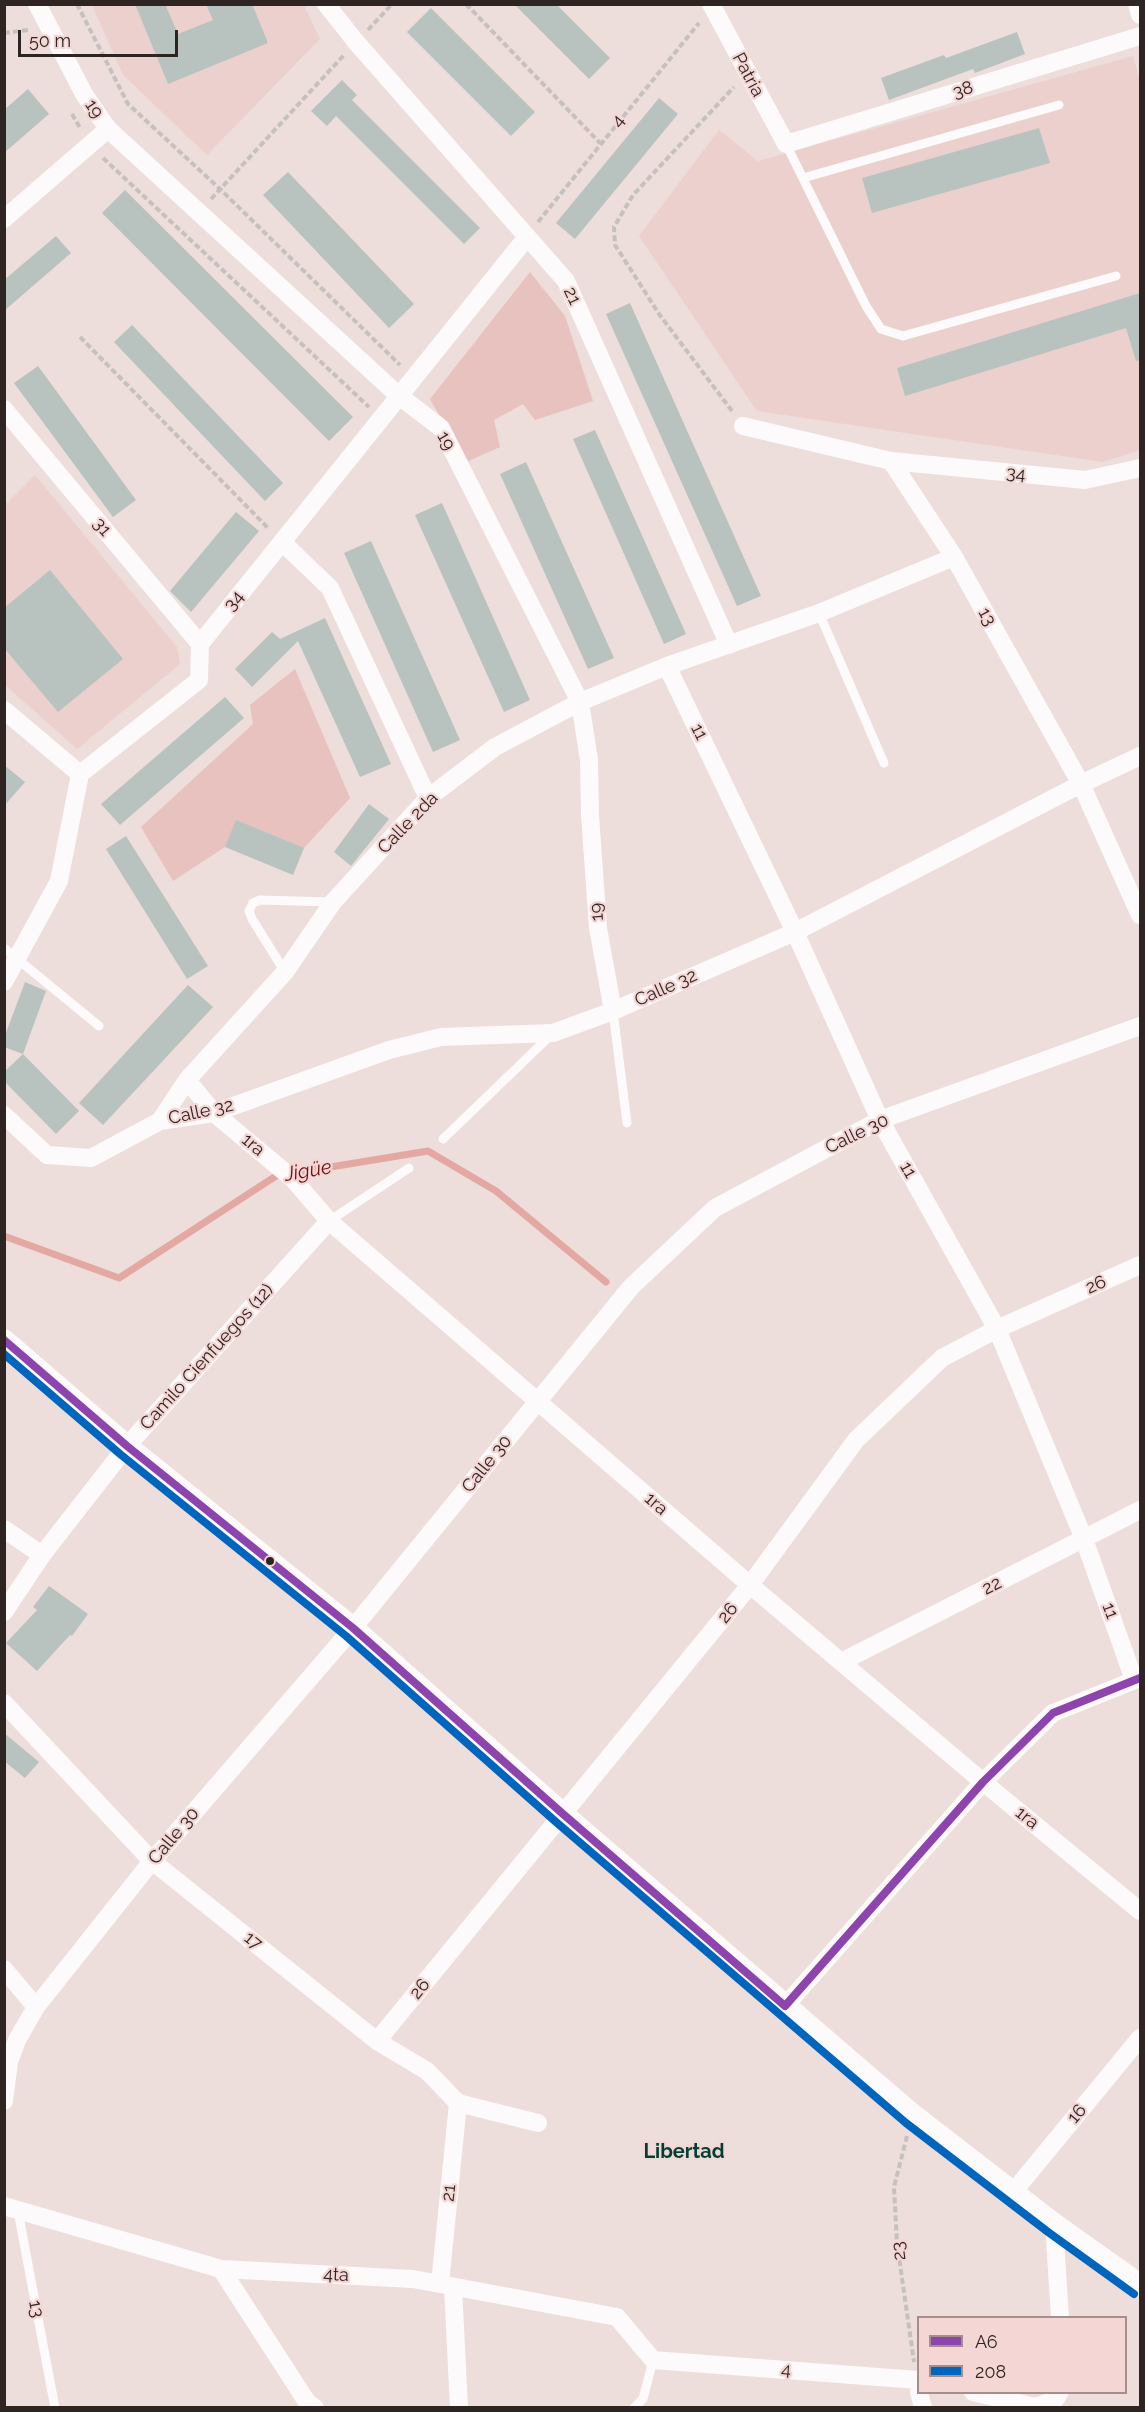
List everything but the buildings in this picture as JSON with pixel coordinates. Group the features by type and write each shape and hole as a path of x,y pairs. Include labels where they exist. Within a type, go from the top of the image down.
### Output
{"street":[{"name":"19","path":"37,4 84,94 108,129 398,395 441,429 580,702 589,760 590,815 598,928 613,1011"},
{"name":"21","path":"326,4 356,42 566,281 729,645"},
{"path":"1137,4 1140,15"},
{"name":"Patria","path":"712,5 786,144"},
{"name":"38","path":"786,144 1140,36"},
{"path":"4,219 108,129"},
{"name":"34","path":"200,644 527,237"},
{"name":"31","path":"4,409 200,644"},
{"path":"743,426 891,461"},
{"name":"34","path":"891,461 1084,480 1140,468"},
{"name":"13","path":"891,461 954,557 1081,784 1140,915"},
{"path":"282,542 330,588 428,798"},
{"path":"819,613 954,557"},
{"name":"Calle 2da","path":"4,1115 47,1155 91,1158 160,1121 187,1080 285,972 333,902 428,798 495,747 580,702 667,666 819,613"},
{"path":"4,982 11,954 59,880 80,774 199,680 200,644"},
{"name":"11","path":"667,666 795,932 880,1120 997,1329 1084,1539 1137,1679"},
{"path":"4,710 80,774"},
{"name":"Calle 32","path":"160,1121 214,1113 389,1050 441,1037 553,1033 613,1011 795,932 1081,784 1140,756"},
{"name":"Calle 30","path":"4,2102 9,2062 17,2040 36,2007 152,1861 352,1628 631,1287 715,1208 880,1120 1140,1026"},
{"name":"1ra","path":"187,1080 214,1113 293,1179 329,1221 750,1585 1140,1911"},
{"name":"Camilo Cienfuegos (12)","path":"4,1612 42,1555 127,1446 329,1221"},
{"name":"26","path":"377,2041 750,1585 856,1440 942,1358 997,1329 1140,1265"},
{"path":"4,1340 127,1446 352,1628 563,1814 913,2115 1054,2224 1140,2286"},
{"name":"22","path":"843,1661 1140,1510"},
{"path":"4,1529 42,1555"},
{"path":"785,2006 983,1782 1053,1713 1137,1679"},
{"name":"17","path":"4,1703 152,1861 377,2041 427,2072 458,2103"},
{"path":"4,1969 36,2007"},
{"name":"16","path":"1014,2191 1140,2038"},
{"path":"458,2103 538,2123"},
{"name":"21","path":"458,2103 447,2285 459,2408"},
{"name":"4ta","path":"11,2208 221,2269 413,2279 617,2317 653,2360"},
{"path":"1054,2224 1060,2316"},
{"path":"221,2269 308,2402 315,2408"},
{"name":"4","path":"653,2360 917,2385"},
{"path":"981,2394 1035,2407 1055,2400 1059,2394"}],"lane":[{"path":"803,178 1059,105"},
{"path":"786,144 866,306 881,329 903,336 1116,276"},
{"path":"819,613 884,762"},
{"path":"285,972 252,919 249,911 253,903 261,900 333,902"},
{"path":"11,954 99,1026"},
{"path":"613,1011 627,1123"},
{"path":"443,1140 553,1033"},
{"path":"329,1221 409,1168"},
{"name":"13","path":"11,2208 55,2408"},
{"path":"634,2408 644,2399 653,2360"}],"path":[{"path":"77,4 128,104 220,189 413,377"},
{"path":"199,212 392,4"},
{"path":"466,4 600,143"},
{"name":"4","path":"527,237 712,5"},
{"path":"4,33 28,30"},
{"path":"743,426 653,304 615,245 614,227 633,195 747,73"},
{"path":"80,338 282,542"},
{"name":"23","path":"913,2115 894,2187 897,2243 917,2378"}],"shaded area":[{"path":"92,5 304,5 320,39 207,155 123,75"},
{"path":"1133,56 1140,81 1140,450 1103,462 757,411 639,236 719,130 758,161"},
{"path":"530,272 565,316 593,401 535,420 523,404 494,420 500,447 466,462 430,399"},
{"path":"35,475 177,647 180,664 77,749 5,685 5,505"},
{"path":"295,669 350,798 304,848 225,847 173,881 141,827 253,724 250,705"}],"waterway":[{"name":"Jigüe","path":"4,1236 119,1278 276,1176 428,1151 496,1191 606,1282"}],"transit line":[{"name":"A6","path":"4,1340 127,1446 353,1628 785,2006"},
{"name":"208","path":"4,1354 120,1454 346,1636 556,1822 906,2123 1048,2232 1134,2294"},
{"name":"A6","path":"785,2006 983,1782 1053,1713 1140,1678"}],"district":[{"name":"Libertad","path":"684,2152"}]}
